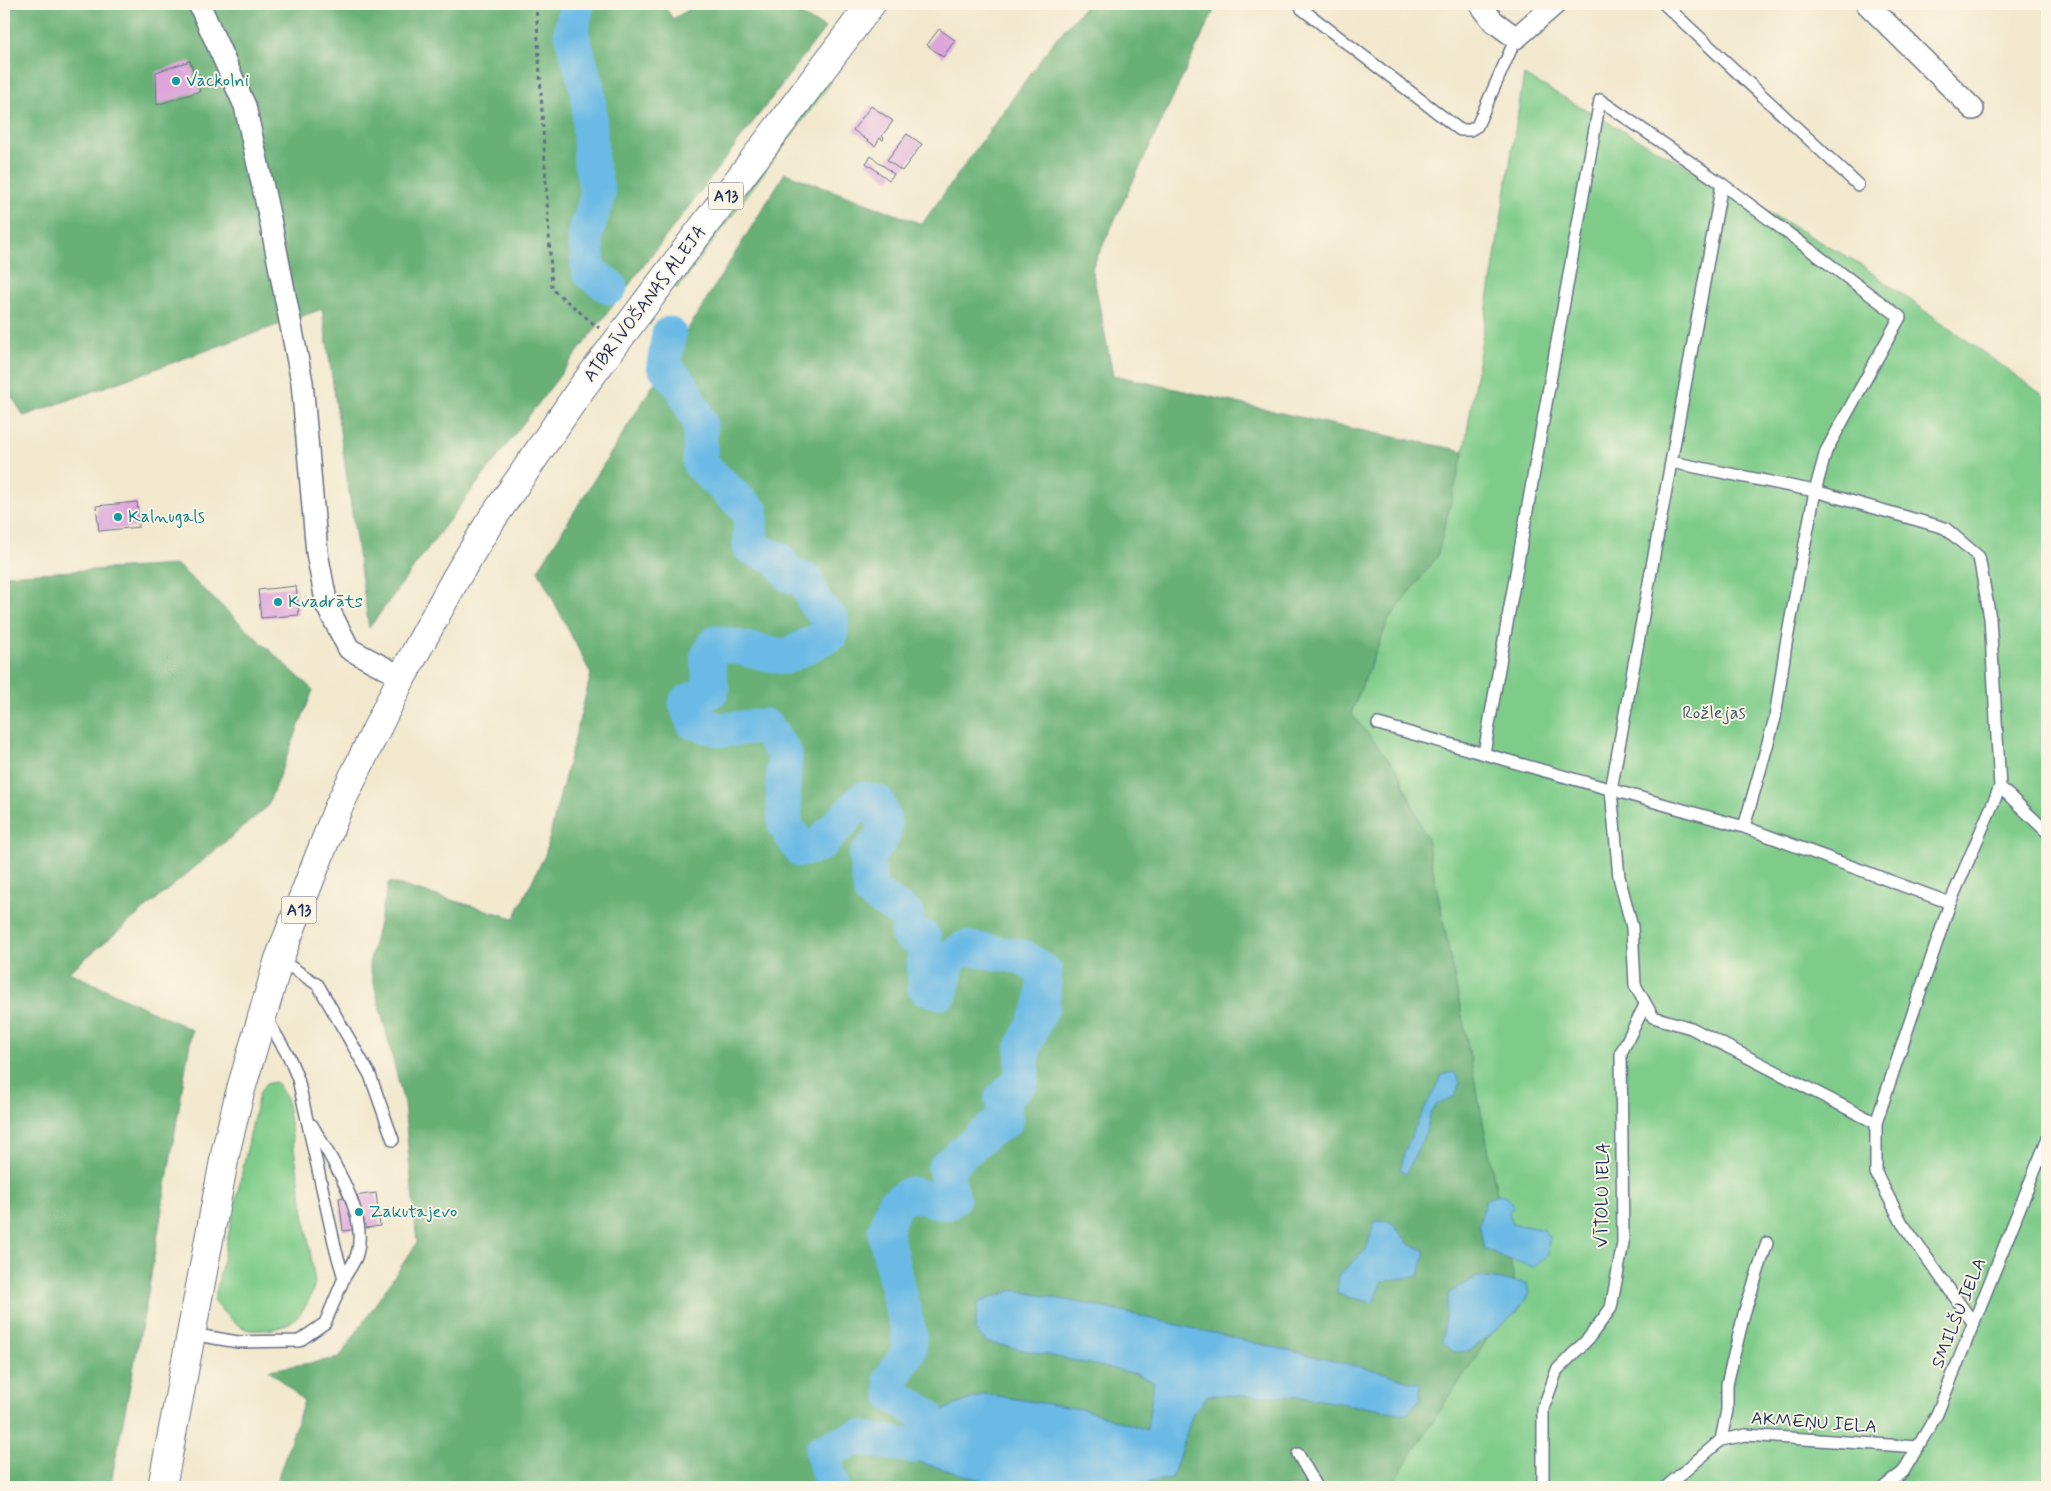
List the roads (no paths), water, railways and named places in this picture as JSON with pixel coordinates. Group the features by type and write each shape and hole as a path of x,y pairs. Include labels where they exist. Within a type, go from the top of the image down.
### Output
{"main road":[{"name":"ATBRĪVOŠANAS ALEJA","path":"402,677 456,578 488,525 581,389 871,4"},
{"name":"A13","path":"162,1487 226,1150 262,1013 280,959 338,808 402,677"}],"street":[{"path":"199,4 245,106 270,219 302,382 317,553 327,606 349,649 402,677"},
{"path":"1480,4 1493,21 1516,38 1555,4"},
{"path":"1867,4 1973,109"}],"lane":[{"path":"1300,4 1302,9 1460,130 1470,130 1477,126 1516,38"},
{"path":"1664,4 1858,185"},
{"path":"1484,753 1600,100 1722,184 1900,317 1826,451 1815,491 1786,644 1775,718 1744,827"},
{"path":"1722,184 1611,790 1619,877 1632,927 1635,985 1645,1005 1654,1017 1690,1028 1876,1123"},
{"path":"1671,462 1815,491 1945,528 1979,557 1990,618 2000,787 1950,904 1876,1123 1876,1173 1902,1223 1974,1324"},
{"path":"1378,724 1744,827 1950,904"},
{"path":"2000,787 2047,832"},
{"path":"280,959 318,985 370,1075 393,1140"},
{"name":"VĪTOLU IELA","path":"1543,1487 1543,1408 1557,1370 1588,1338 1610,1308 1622,1243 1621,1053 1645,1005"},
{"path":"262,1013 289,1057 298,1080 336,1251 344,1278"},
{"path":"191,1334 238,1342 299,1341 325,1324 344,1278 357,1255 359,1238 352,1197 305,1113"},
{"name":"SMILŠU IELA","path":"1884,1487 1903,1472 1937,1414 2047,1140"},
{"path":"1721,1440 1727,1410 1727,1384 1744,1314 1767,1243"},
{"name":"AKMEŅU IELA","path":"1666,1487 1721,1440 1746,1435 1918,1448"},
{"path":"1298,1454 1317,1487"}],"water":[{"path":"1454,1072 1460,1082 1455,1096 1437,1104 1430,1114 1426,1132 1406,1174 1400,1170 1407,1145 1418,1121 1442,1075"},
{"path":"1497,1194 1506,1195 1514,1206 1509,1212 1511,1224 1543,1229 1549,1237 1548,1255 1533,1267 1503,1257 1484,1248 1479,1224 1486,1200"},
{"path":"1375,1221 1391,1222 1409,1244 1425,1250 1419,1276 1382,1281 1373,1303 1337,1294 1339,1274 1366,1250"},
{"path":"1477,1277 1527,1283 1529,1294 1517,1312 1470,1351 1454,1352 1442,1341 1449,1293"},
{"path":"1013,1290 1092,1305 1377,1371 1420,1384 1420,1399 1407,1414 1301,1397 1208,1395 1193,1413 1172,1478 1133,1485 1005,1487 919,1462 911,1446 927,1439 927,1416 985,1394 1085,1410 1147,1430 1154,1382 1137,1374 986,1342 975,1330 978,1303"}],"waterway":[{"path":"577,4 571,32 586,84 589,102 591,163 598,194 585,236 589,272 610,287"},
{"path":"669,334 664,365 683,388 700,423 700,464 751,512 750,547 778,559 790,575 806,580 815,603 831,620 831,634 785,657 716,643 707,658 712,690 686,703 693,722 721,730 765,726 785,754 783,787 785,824 801,850 819,845 863,799 877,802 883,820 884,832 866,856 871,892 907,915 908,934 924,938 925,987 941,992 949,958 965,948 1023,957 1045,972 1042,1007 1023,1047 1022,1080 1002,1099 1006,1120 988,1131 945,1168 953,1198 947,1203 910,1194 894,1204 885,1232 909,1331 909,1351 891,1379 893,1395 927,1416 927,1439 911,1446 858,1438 822,1451 832,1487"}],"place":[{"name":"Vackolni","path":"176,81"},
{"name":"Kalnugals","path":"118,517"},
{"name":"Kvadrāts","path":"278,602"},
{"name":"Zakutajevo","path":"359,1212"}],"park label":[{"name":"Rožlejas","path":"1714,713"}]}
